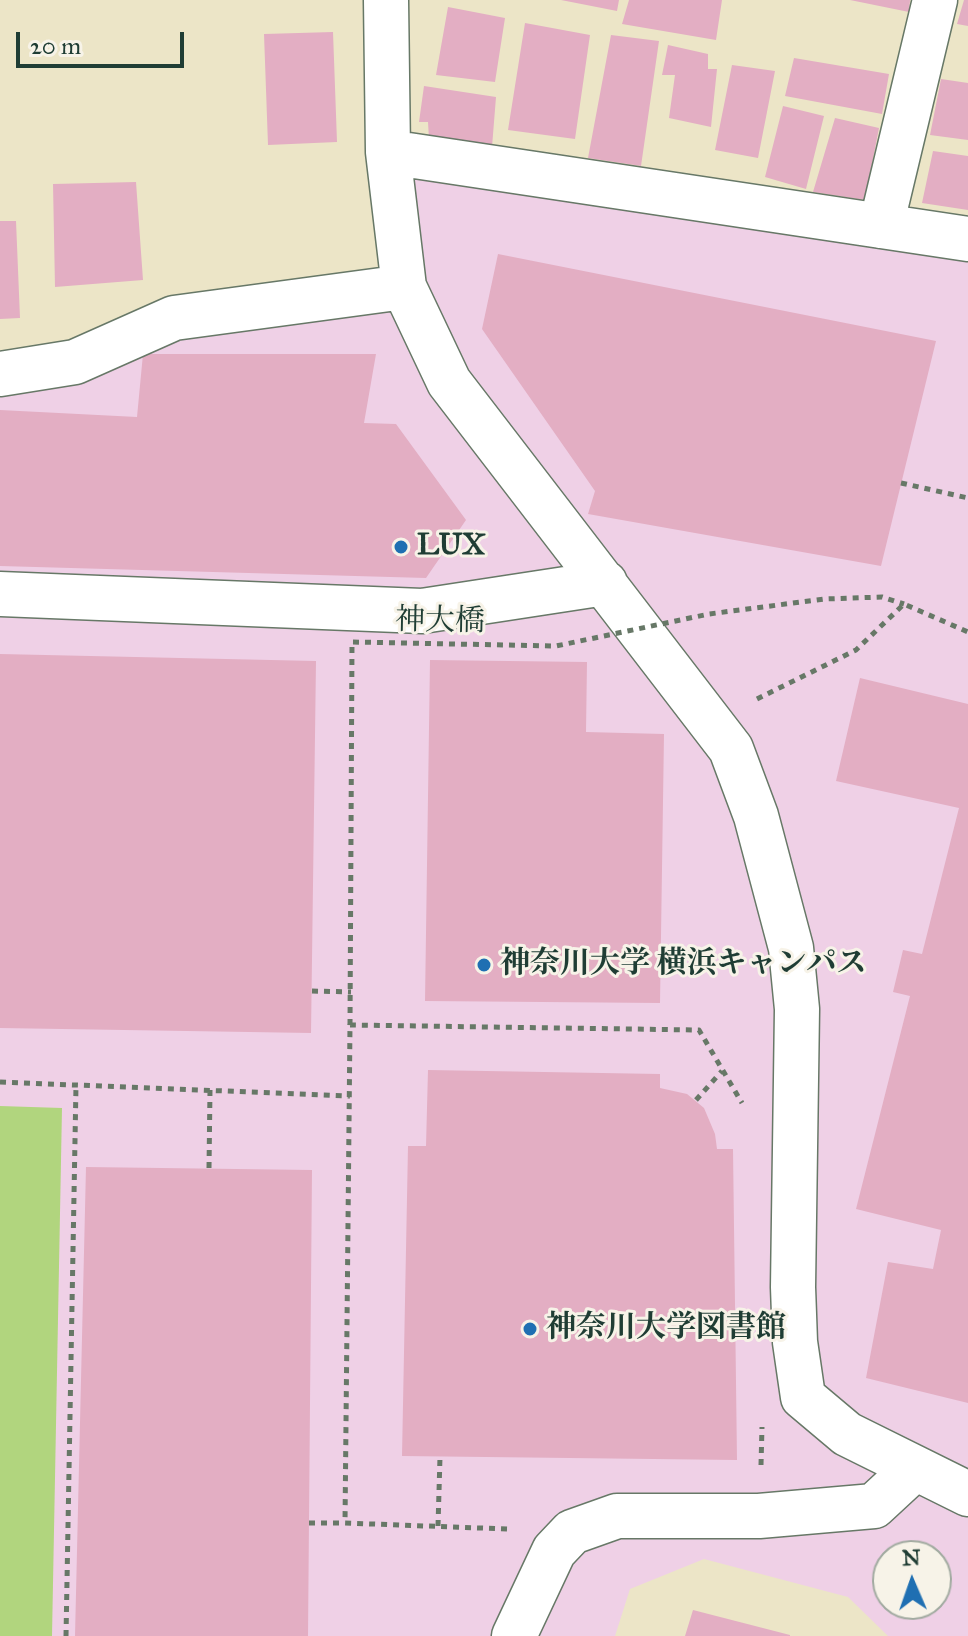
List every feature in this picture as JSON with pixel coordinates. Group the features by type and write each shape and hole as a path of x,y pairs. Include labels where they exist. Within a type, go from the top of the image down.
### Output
{"street":[{"path":"386,0 388,152 404,287 449,382 731,749 751,802 791,948 797,1009 793,1287 795,1342 803,1397 847,1434 914,1469 967,1502"},
{"path":"881,226 935,0"},
{"path":"388,152 968,239"},
{"path":"0,374 75,362 174,318 404,287"},
{"path":"0,594 422,611 605,583"},
{"path":"514,1636 554,1551 572,1532 617,1516 759,1516 874,1506 914,1469"}],"path":[{"path":"901,483 968,498"},
{"name":"神大橋","path":"345,1523 352,642 556,646 709,614 824,599 882,597 904,604"},
{"path":"710,721 856,650 904,604 968,632"},
{"path":"312,991 351,992"},
{"path":"350,1025 699,1030 748,1114"},
{"path":"696,1100 722,1071"},
{"path":"0,1082 350,1096"},
{"path":"66,1636 76,1085"},
{"path":"209,1168 210,1090"},
{"path":"759,1516 761,1422"},
{"path":"438,1526 440,1457"},
{"path":"309,1523 572,1532"}],"shaded area":[{"name":"神奈川大学 横浜キャンパス","path":"388,152 968,239 968,1636 888,1636 848,1597 704,1559 630,1589 615,1636 0,1636 0,374 404,287"}],"green space":[{"path":"0,1106 62,1108 52,1636 0,1636"}],"building":[{"path":"561,0 619,0 617,11"},
{"path":"629,0 722,0 716,40 622,24"},
{"path":"850,0 910,0 909,12"},
{"path":"964,0 968,0 968,26 957,24"},
{"path":"448,7 505,18 495,82 436,75"},
{"path":"525,23 590,35 575,139 508,130"},
{"path":"333,32 337,142 268,145 264,34"},
{"path":"611,35 659,41 641,166 588,158"},
{"path":"668,45 708,54 708,69 717,69 711,127 669,118 675,75 662,75"},
{"path":"794,58 889,74 882,114 785,96"},
{"path":"732,65 775,71 758,158 715,150"},
{"path":"941,79 968,83 968,140 930,135"},
{"path":"424,86 496,97 492,147 429,139 428,122 419,122"},
{"path":"783,106 824,116 806,189 765,177"},
{"path":"835,118 879,128 865,200 813,192"},
{"path":"933,151 968,156 968,210 922,203"},
{"path":"136,182 143,280 55,287 53,184"},
{"path":"0,221 16,221 20,318 0,319"},
{"path":"498,254 936,341 881,566 588,514 595,491 482,329"},
{"path":"143,354 376,354 364,423 396,424 466,520 426,578 0,566 0,410 137,417"},
{"path":"0,654 316,661 311,1033 0,1028"},
{"path":"430,660 587,662 586,732 664,734 660,1003 425,1001"},
{"path":"860,678 968,704 968,1403 866,1378 888,1262 933,1269 941,1230 856,1209 910,996 893,992 903,950 922,954 959,808 836,781"},
{"path":"428,1070 660,1074 660,1088 687,1094 704,1108 715,1134 717,1149 733,1149 737,1460 402,1456 408,1146 426,1146"},
{"path":"86,1167 312,1170 308,1636 75,1636"},
{"path":"693,1610 790,1635 790,1636 685,1636"}],"place":[{"name":"LUX","path":"401,547"},
{"name":"神奈川大学 横浜キャンパス","path":"484,965"},
{"name":"神奈川大学図書館","path":"530,1329"}]}
